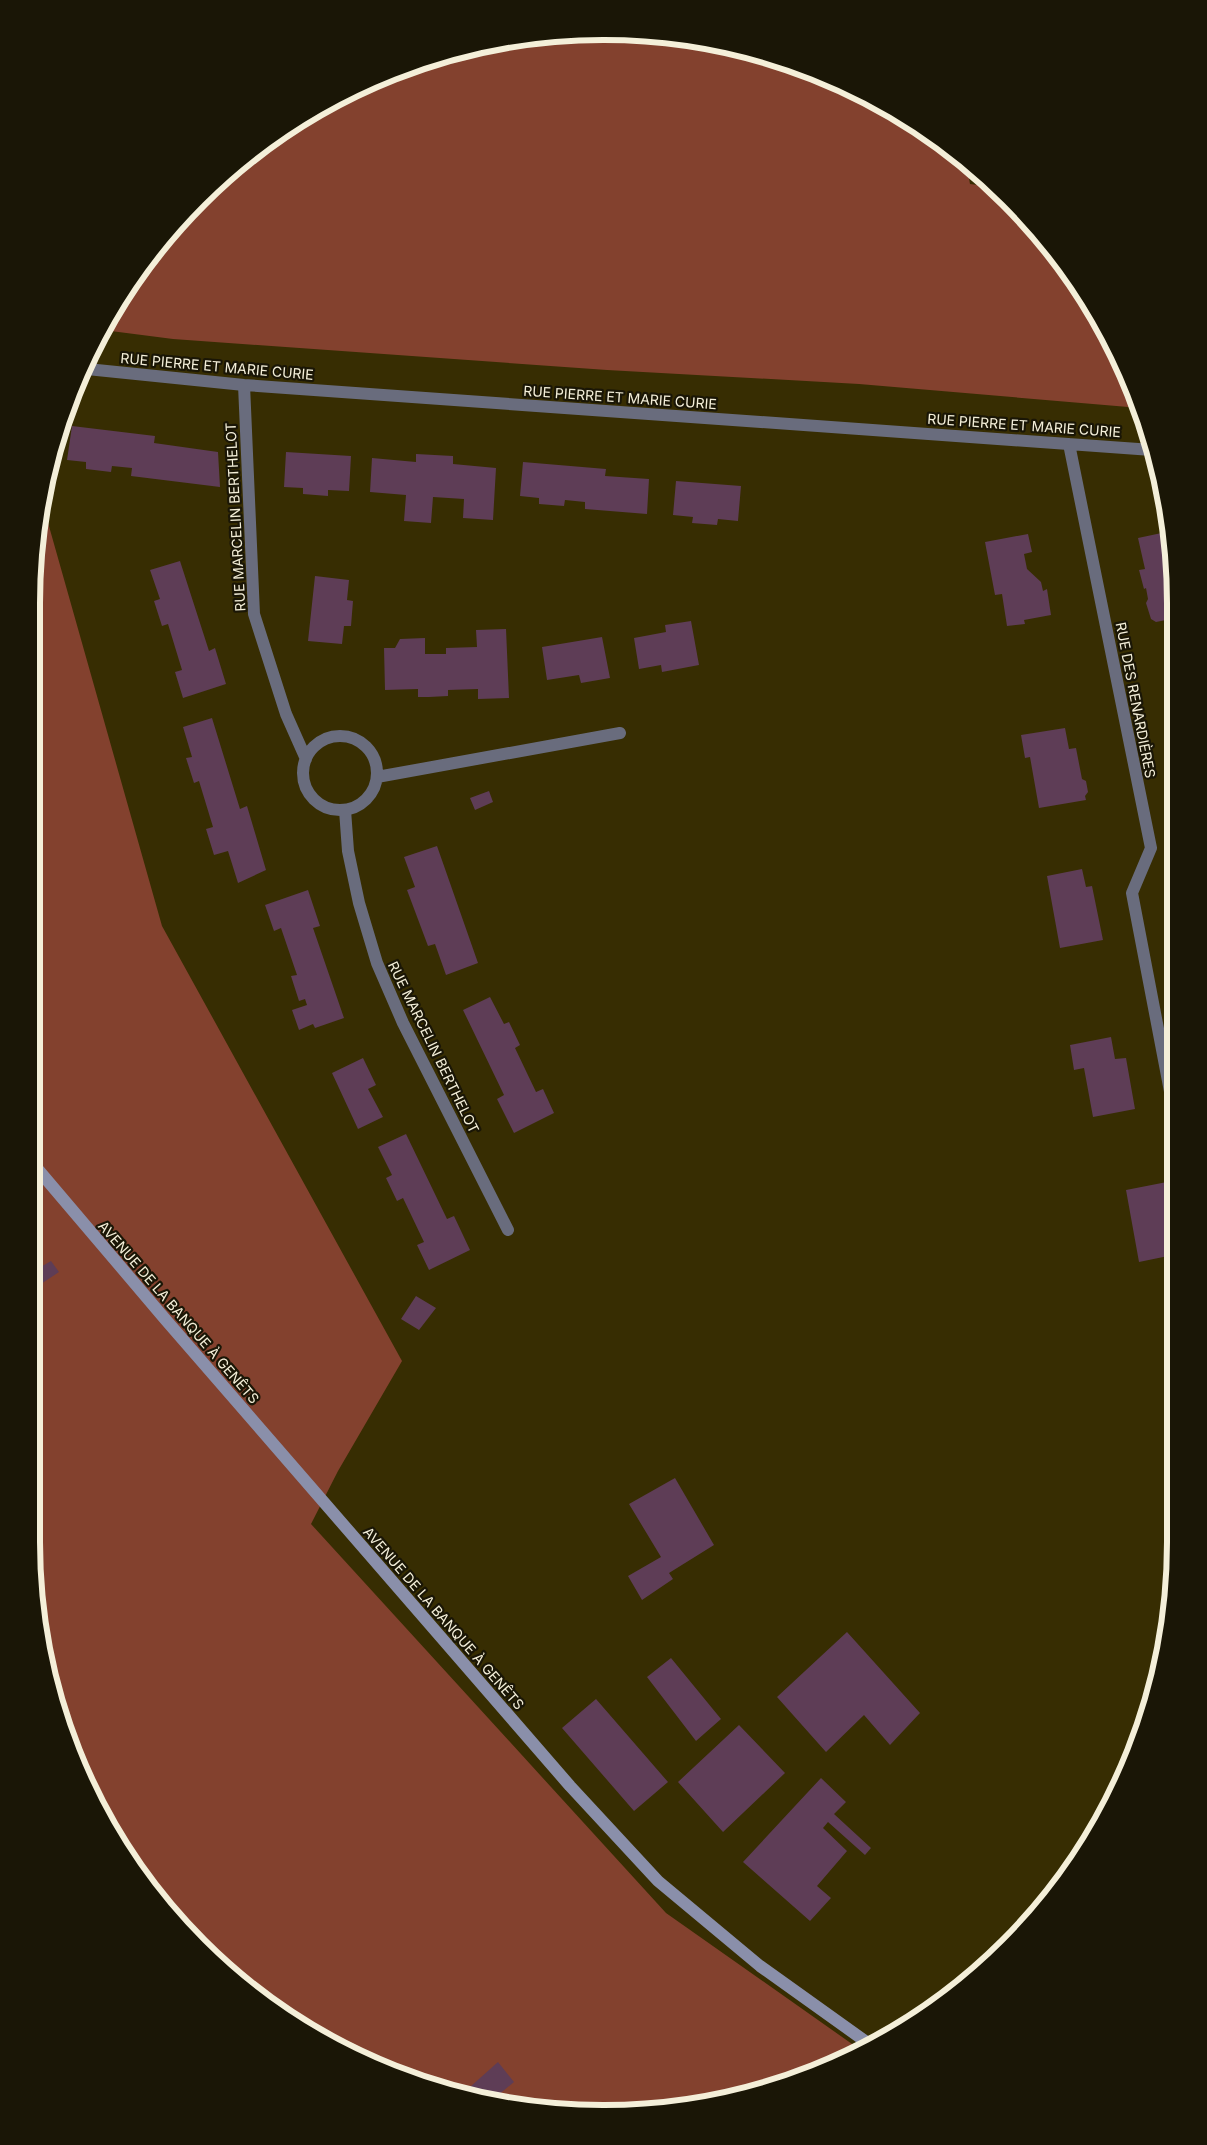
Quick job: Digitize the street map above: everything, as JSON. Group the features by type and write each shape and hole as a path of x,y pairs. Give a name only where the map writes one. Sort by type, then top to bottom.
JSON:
{"main road":[{"name":"AVENUE DE LA BANQUE À GENÊTS","path":"40,1172 531,1741 658,1881 760,1966 865,2041"}],"street":[{"name":"RUE PIERRE ET MARIE CURIE","path":"91,369 244,385 1145,450"},
{"name":"RUE MARCELIN BERTHELOT","path":"244,385 254,614 286,714 306,760"},
{"name":"RUE DES RENARDIÈRES","path":"1069,444 1151,848 1132,893 1167,1076"},
{"path":"377,777 620,734"},
{"path":"332,737 344,737 355,740 365,746 372,755 377,777 374,789 367,799 357,806 345,810 332,810 320,805 310,796 304,784 302,772 312,748 321,741 332,737"},
{"name":"RUE MARCELIN BERTHELOT","path":"345,810 348,851 359,903 377,963 403,1023 508,1230"}],"shaded area":[{"path":"567,41 640,41 713,51 785,70 853,98 885,115 947,156 968,174 970,184 981,185 1002,205 1051,260 1092,322 1109,354 1131,407 859,384 607,370 173,339 110,331 156,260 180,232 232,180 260,156 290,135 354,98 422,70 458,59 530,45"},
{"path":"47,519 162,926 402,1361 338,1471 311,1524 666,1913 855,2046 785,2075 749,2086 677,2100 640,2104 567,2104 530,2100 458,2086 422,2075 354,2047 322,2030 260,1989 232,1965 205,1940 156,1885 115,1823 98,1791 70,1723 59,1687 45,1615 41,1578 40,604 41,567"}],"building":[{"path":"72,426 155,436 154,443 218,452 220,487 131,476 132,468 112,466 111,472 86,469 86,462 67,460"},
{"path":"286,452 351,456 349,491 328,490 328,496 303,494 303,488 284,487"},
{"path":"416,454 453,456 453,464 496,468 493,520 463,518 464,499 433,497 431,523 404,521 406,495 370,492 372,458 416,462"},
{"path":"523,462 606,469 605,476 649,479 647,514 585,509 585,502 565,500 564,506 539,504 539,498 520,496"},
{"path":"676,481 741,486 738,521 718,519 717,525 692,523 693,517 673,515"},
{"path":"1162,533 1166,567 1167,620 1156,622 1151,619 1146,603 1148,599 1146,588 1144,589 1139,570 1145,569 1138,538"},
{"path":"1028,534 1032,552 1024,554 1027,569 1041,582 1043,591 1047,589 1051,615 1024,620 1025,624 1007,626 1002,594 995,595 985,542"},
{"path":"180,561 209,651 215,648 226,684 183,698 175,672 182,670 168,624 162,626 154,601 160,599 150,570"},
{"path":"315,576 349,580 347,600 353,601 351,626 344,626 342,644 308,641"},
{"path":"691,621 699,665 662,672 661,665 639,669 634,638 666,632 665,625"},
{"path":"506,629 509,698 478,699 478,689 448,690 448,696 429,697 418,697 418,689 385,690 384,648 395,648 400,639 425,638 425,654 446,654 446,648 477,647 476,630"},
{"path":"602,637 610,678 581,683 579,675 547,680 542,647"},
{"path":"212,718 240,809 247,806 266,870 238,883 228,851 214,855 206,829 213,827 199,781 194,783 186,758 192,757 183,727"},
{"path":"1065,728 1069,749 1076,748 1082,779 1086,781 1088,792 1085,796 1086,800 1039,808 1030,757 1025,758 1021,735"},
{"path":"489,791 493,802 475,810 470,798"},
{"path":"437,846 478,963 446,975 435,944 428,946 407,890 415,887 404,857"},
{"path":"1082,869 1086,887 1092,886 1103,940 1060,948 1047,876"},
{"path":"308,890 320,926 313,928 344,1018 315,1028 313,1024 299,1030 292,1010 307,1005 305,999 299,1001 291,976 297,975 281,928 274,931 265,905"},
{"path":"490,997 504,1024 509,1022 520,1045 515,1048 536,1092 543,1089 554,1113 514,1133 497,1099 504,1095 463,1010"},
{"path":"1111,1037 1115,1059 1126,1058 1135,1109 1093,1117 1084,1068 1074,1070 1070,1045"},
{"path":"363,1058 376,1085 368,1089 383,1117 358,1129 332,1073"},
{"path":"406,1134 447,1219 454,1216 470,1250 429,1270 417,1245 424,1242 403,1198 397,1201 386,1178 392,1175 378,1147"},
{"path":"1167,1182 1167,1256 1139,1262 1126,1190"},
{"path":"51,1261 59,1272 40,1285 40,1267"},
{"path":"416,1296 436,1308 419,1330 401,1319"},
{"path":"675,1478 714,1545 669,1573 673,1579 642,1600 628,1576 661,1557 629,1504"},
{"path":"847,1632 920,1713 890,1745 864,1715 826,1752 777,1697"},
{"path":"671,1658 721,1719 696,1741 647,1677"},
{"path":"596,1699 668,1782 634,1811 562,1728"},
{"path":"739,1725 785,1773 723,1832 678,1782"},
{"path":"821,1778 846,1802 834,1814 871,1848 865,1855 828,1822 823,1828 847,1851 817,1886 831,1898 810,1921 743,1862"},
{"path":"498,2062 514,2082 499,2095 468,2088"}]}
